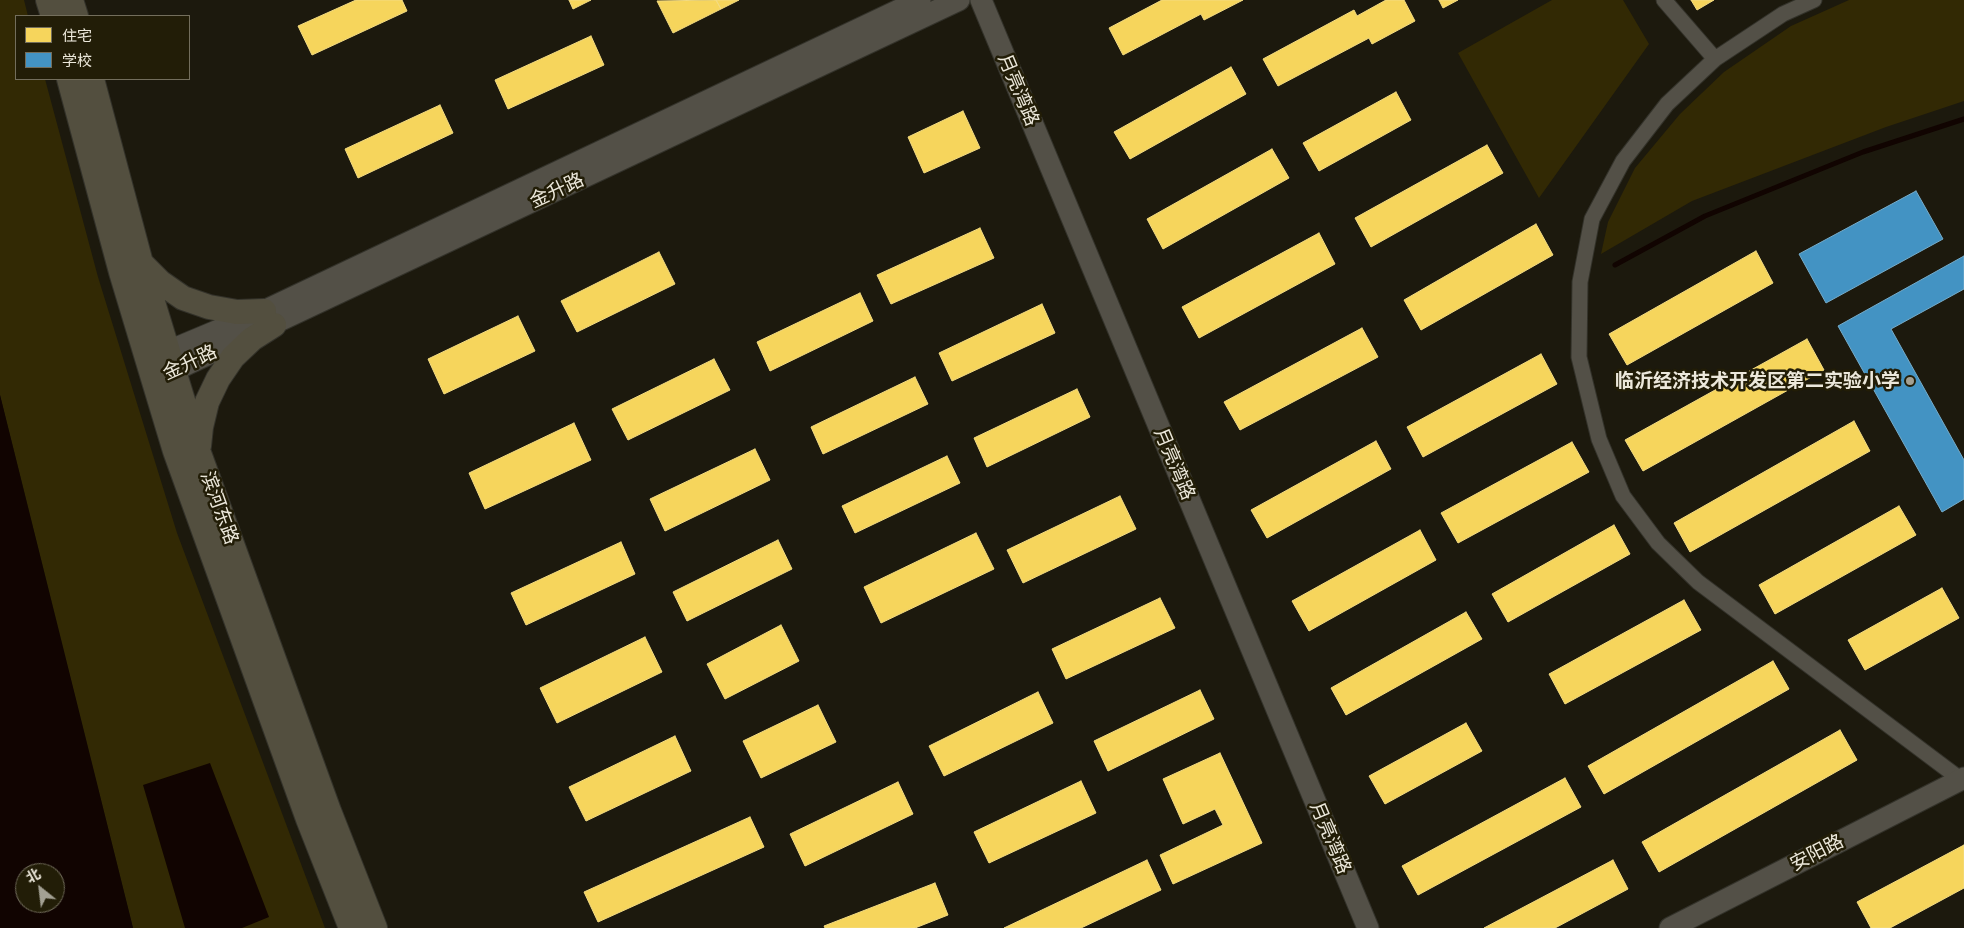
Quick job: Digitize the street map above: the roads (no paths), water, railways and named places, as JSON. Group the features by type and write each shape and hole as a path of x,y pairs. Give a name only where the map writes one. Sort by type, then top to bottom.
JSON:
{"main road":[{"path":"48,0 52,15"},
{"path":"71,0 76,15"},
{"name":"金升路","path":"269,318 920,0"},
{"name":"金升路","path":"161,366 959,0"},
{"name":"月亮湾路","path":"981,0 1368,928"},
{"name":"滨河东路","path":"69,80 121,272 199,453 329,811 375,928"},
{"name":"滨河东路","path":"92,80 140,263 178,460 305,810 351,928"},
{"path":"140,263 160,282 183,298 209,307 269,318 234,357 218,379 207,402 201,427 199,453"},
{"name":"安阳路","path":"1670,928 1963,780"}],"street":[{"path":"1664,0 1714,59"},
{"path":"1814,0 1783,14 1714,59 1667,104 1629,154 1592,218 1580,282 1579,357 1599,439 1623,496 1658,543 1698,582 1963,780"}],"waterway":[{"path":"1615,265 1705,216 1863,152 1964,119"}],"place":[{"name":"临沂经济技术开发区第二实验小学","path":"1910,381"}]}
